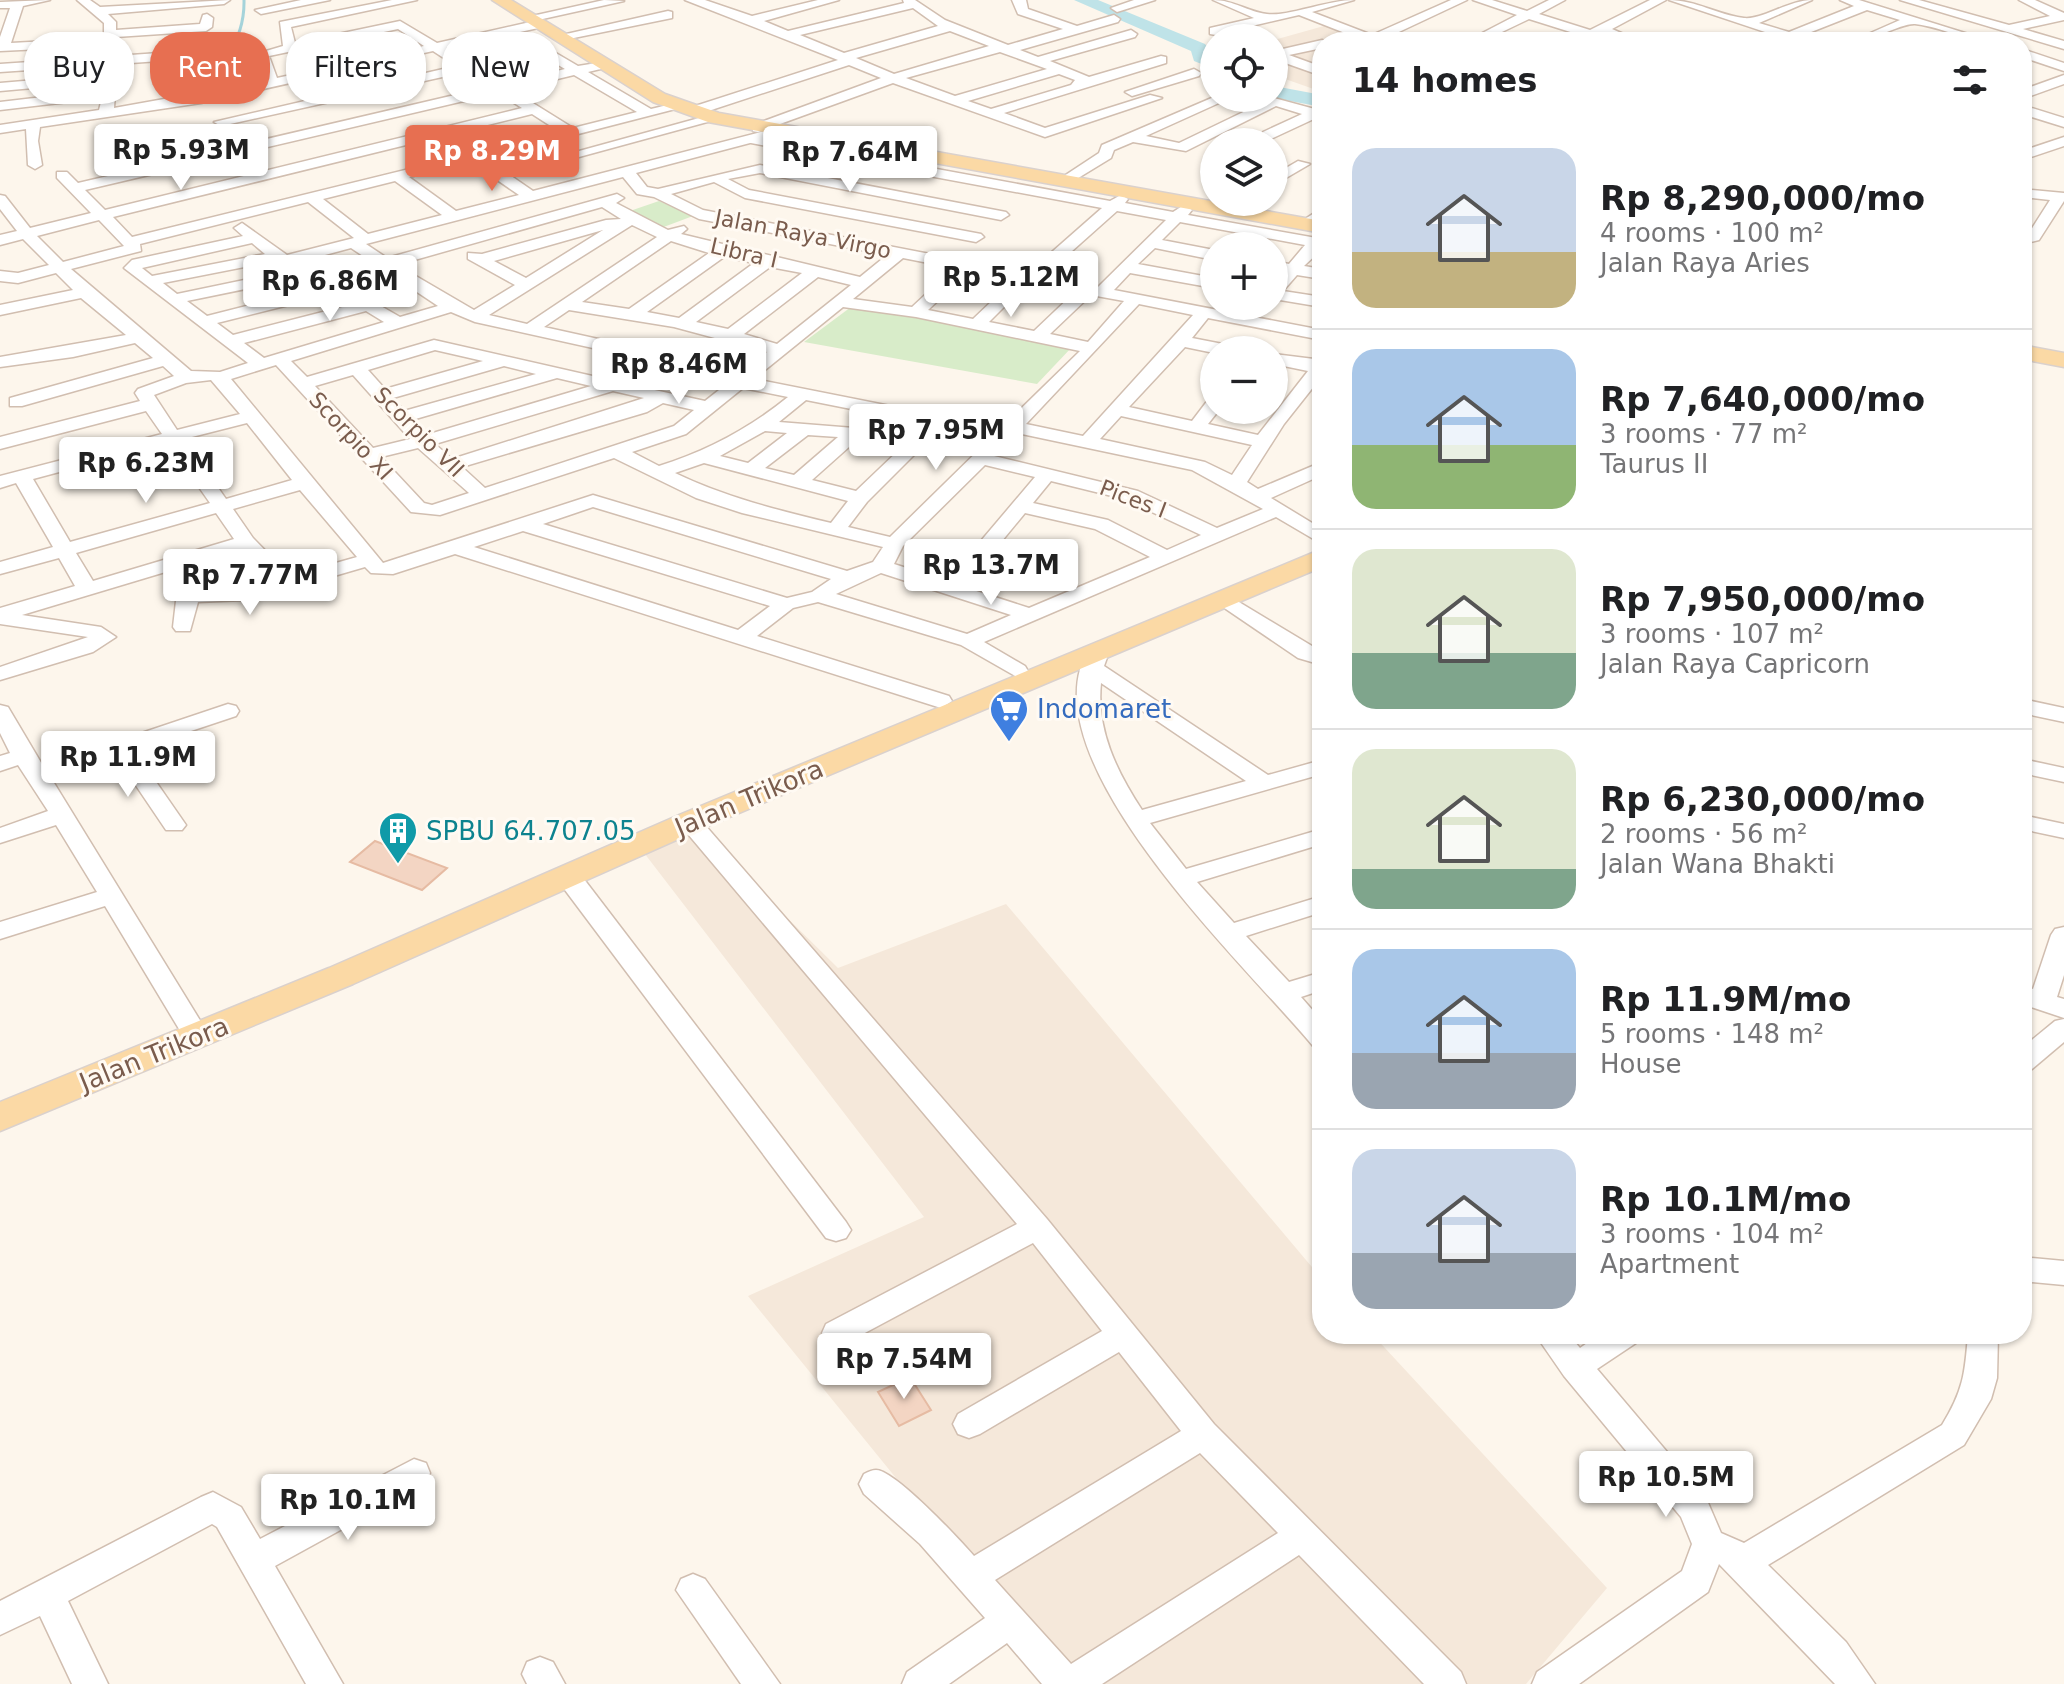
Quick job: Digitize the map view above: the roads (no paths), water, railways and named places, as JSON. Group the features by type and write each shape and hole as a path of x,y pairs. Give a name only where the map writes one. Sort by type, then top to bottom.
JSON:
{"main road":[{"path":"500,0 551,32"},
{"path":"559,37 687,109 754,133 778,131 1065,180 1115,198 1183,211 1200,208"},
{"path":"1263,216 1312,228"},
{"path":"2032,353 2063,358"},
{"name":"Jalan Trikora","path":"0,1117 192,1029 935,709 1095,660 1312,546"},
{"name":"Jalan Trikora","path":"0,1098 192,1029 568,876 1017,671 1312,561"}],"street":[{"path":"0,5 44,0"},
{"path":"84,0 108,19 109,32"},
{"path":"100,11 224,0"},
{"path":"261,10 324,0"},
{"path":"284,25 411,0"},
{"path":"724,9 753,0"},
{"path":"752,20 833,0"},
{"path":"1018,0 1023,4 1022,11 1077,30"},
{"path":"227,217 284,261 627,172 754,133 893,78 1077,30 1149,0"},
{"path":"1219,0 1266,18"},
{"path":"1293,0 1318,9"},
{"path":"1242,24 1304,13 1348,0"},
{"path":"1395,32 1461,0"},
{"path":"1479,0 1596,32 1660,0"},
{"path":"1491,32 1559,0"},
{"path":"1675,0 1776,32"},
{"path":"1747,23 1806,0"},
{"path":"1846,0 1873,3 1956,32"},
{"path":"1906,0 2020,32"},
{"path":"2025,0 2063,17"},
{"path":"426,50 618,1"},
{"path":"701,1 790,34 893,78 1049,133 1155,98"},
{"path":"18,3 1,47 24,46"},
{"path":"790,34 913,3 950,27 1059,70 1103,94"},
{"path":"1799,32 1873,3"},
{"path":"278,8 286,33"},
{"path":"1992,10 2026,23"},
{"path":"814,11 850,30"},
{"path":"1304,13 1353,32"},
{"path":"559,37 668,15"},
{"path":"2002,32 2026,23 2063,17"},
{"path":"1881,32 1913,19"},
{"path":"134,34 206,22 223,26"},
{"path":"364,32 397,25 412,32"},
{"path":"129,242 606,122 687,109 950,27"},
{"path":"509,31 648,113"},
{"path":"1036,61 1131,34"},
{"path":"2032,36 2064,45"},
{"path":"426,39 442,49"},
{"path":"991,113 1161,60 1111,40"},
{"path":"1288,52 1312,46"},
{"path":"1076,50 1100,59"},
{"path":"2032,57 2064,67"},
{"path":"968,58 1024,79"},
{"path":"1288,60 1312,68"},
{"path":"559,74 604,64"},
{"path":"0,68 24,66"},
{"path":"935,67 991,89"},
{"path":"955,100 1059,70"},
{"path":"1023,125 1194,73"},
{"path":"270,76 272,84"},
{"path":"2032,91 2064,79"},
{"path":"0,129 190,101 286,81"},
{"path":"0,87 24,87"},
{"path":"0,106 24,101"},
{"path":"74,188 442,101"},
{"path":"106,111 107,104"},
{"path":"221,122 302,104"},
{"path":"344,104 433,167"},
{"path":"528,104 570,132"},
{"path":"1288,106 1312,112"},
{"path":"1065,180 1106,155 1107,148 1200,108"},
{"path":"0,240 535,109"},
{"path":"1131,137 1181,148 1245,112"},
{"path":"2032,112 2064,123"},
{"path":"1285,128 1312,117"},
{"path":"568,156 715,118"},
{"path":"606,122 633,139"},
{"path":"34,124 31,141 35,165"},
{"path":"1156,127 1197,139"},
{"path":"754,133 901,168 1029,190 1115,198"},
{"path":"542,139 603,178"},
{"path":"2032,152 2064,141"},
{"path":"226,152 258,177"},
{"path":"473,157 532,197"},
{"path":"177,164 209,190"},
{"path":"1288,173 1303,164"},
{"path":"809,237 901,168"},
{"path":"383,264 603,201 760,169 1001,215"},
{"name":"Jalan Raya Virgo","path":"627,172 650,192 699,214 900,253 1022,281 1200,310"},
{"path":"0,276 18,278 135,248 62,175"},
{"path":"398,176 454,217"},
{"path":"715,177 745,194 976,237"},
{"path":"946,263 1029,190"},
{"path":"2,191 26,233 84,292 189,379"},
{"path":"2032,194 2061,197 2032,237"},
{"path":"311,197 383,264 451,307 475,317 802,394 937,421 1088,441 1198,466 1236,484 1312,533"},
{"path":"976,325 1115,198"},
{"path":"603,201 627,220"},
{"path":"1037,337 1126,267 1183,211 1312,229"},
{"path":"529,330 699,214"},
{"path":"482,259 627,220"},
{"path":"475,317 627,220"},
{"name":"Libra I","path":"627,220 723,250 864,283"},
{"path":"255,238 134,264 132,268 262,365"},
{"path":"1288,277 1312,240"},
{"path":"1152,243 1200,252"},
{"path":"529,245 559,266"},
{"path":"446,247 482,259 528,286"},
{"path":"634,313 723,250"},
{"path":"482,495 680,430 900,253"},
{"path":"149,281 278,256"},
{"path":"683,323 769,260"},
{"path":"916,312 965,267"},
{"path":"1126,267 1200,280"},
{"path":"1288,269 1312,273"},
{"path":"733,334 817,270"},
{"path":"174,299 311,271 398,323"},
{"path":"206,321 338,288"},
{"path":"0,310 84,292"},
{"path":"1288,296 1312,300"},
{"path":"743,637 786,604 819,596 848,578 880,566 888,559 894,544 1092,348 1135,299"},
{"path":"840,302 916,312 1092,348"},
{"path":"232,341 368,305"},
{"path":"567,305 683,323 733,334 779,350"},
{"path":"220,377 451,307"},
{"path":"1088,441 1200,317"},
{"name":"Jalan Raya Virgo","path":"1278,320 1312,332"},
{"path":"0,362 73,352 140,337"},
{"path":"1181,341 1200,345"},
{"path":"303,384 434,345 710,408"},
{"path":"370,454 422,442 614,385 651,357"},
{"path":"16,402 168,359"},
{"name":"Scorpio XI","path":"281,360 422,511 482,495"},
{"path":"382,396 505,360"},
{"path":"1288,361 1312,365"},
{"name":"Scorpio VII","path":"357,368 422,442 482,495"},
{"path":"126,371 246,542 286,584"},
{"path":"403,417 559,372"},
{"path":"0,443 147,398 189,379 213,374 220,377 304,483 384,570 593,501 848,578"},
{"path":"1236,484 1263,442 1312,379"},
{"path":"658,472 707,458 765,426 802,394"},
{"path":"450,465 641,408 661,396"},
{"path":"1117,410 1263,442"},
{"path":"0,482 251,416"},
{"path":"837,528 860,498 937,421"},
{"path":"1196,428 1200,423"},
{"path":"765,426 854,433 914,447"},
{"path":"749,471 805,428"},
{"path":"799,481 854,433"},
{"path":"615,451 703,494 749,509 894,544"},
{"path":"707,458 860,498"},
{"name":"Pices I","path":"980,458 1131,495 1216,535"},
{"path":"1254,498 1312,472"},
{"path":"951,590 1023,507 1048,473"},
{"path":"22,477 62,551 87,589"},
{"path":"0,568 304,483"},
{"path":"1023,507 1101,524 1166,557"},
{"path":"968,641 1277,510"},
{"path":"521,524 786,604"},
{"path":"0,616 246,542"},
{"path":"453,547 743,637 935,709"},
{"path":"183,627 186,601 193,596 271,593 286,584 371,559"},
{"path":"880,566 1031,615"},
{"path":"1226,593 1312,655"},
{"path":"819,596 968,641 1017,671"},
{"path":"0,616 101,633 105,637 85,647 0,674"},
{"path":"1095,660 1267,785"},
{"path":"1095,660 1092,727 1100,755 1136,819 1312,1027"},
{"path":"2032,708 2064,715"},
{"path":"38,775 228,711"},
{"path":"0,714 192,1029"},
{"path":"121,747 174,825"},
{"path":"0,764 23,756"},
{"path":"2032,768 2064,775"},
{"path":"1136,819 1312,770"},
{"path":"0,836 63,814"},
{"path":"690,822 1037,1227 1203,1434 1448,1684"},
{"path":"2032,824 2064,831"},
{"path":"1183,878 1312,839"},
{"path":"568,876 836,1230"},
{"path":"0,931 113,895"},
{"path":"1231,932 1312,907"},
{"path":"2043,1002 2064,935"},
{"path":"1284,993 1312,984"},
{"path":"2032,1054 2064,1028"},
{"path":"837,1333 1037,1227"},
{"path":"2032,1270 2064,1273"},
{"path":"969,1424 1121,1335"},
{"path":"1550,1684 1696,1581 1709,1544 1694,1508 1558,1344"},
{"path":"1575,1367 1610,1344"},
{"path":"1743,1562 1953,1435 1975,1399 1981,1378 1983,1344"},
{"path":"970,1577 1203,1434"},
{"path":"254,1560 414,1473"},
{"path":"876,1484 932,1533 1068,1684 1304,1534"},
{"path":"0,1619 213,1507 229,1517 319,1682"},
{"path":"1709,1544 1726,1550 1743,1562 1833,1654 1857,1684"},
{"path":"693,1590 762,1684"},
{"path":"47,1594 90,1684"},
{"path":"920,1684 1011,1620"}],"waterway":[{"path":"239,32 244,0"},
{"path":"1083,0 1199,48 1200,52"},
{"path":"1288,95 1312,99"}],"place":[{"name":"Indomaret","path":"1009,743"},
{"name":"SPBU 64.707.05","path":"398,865"}]}
